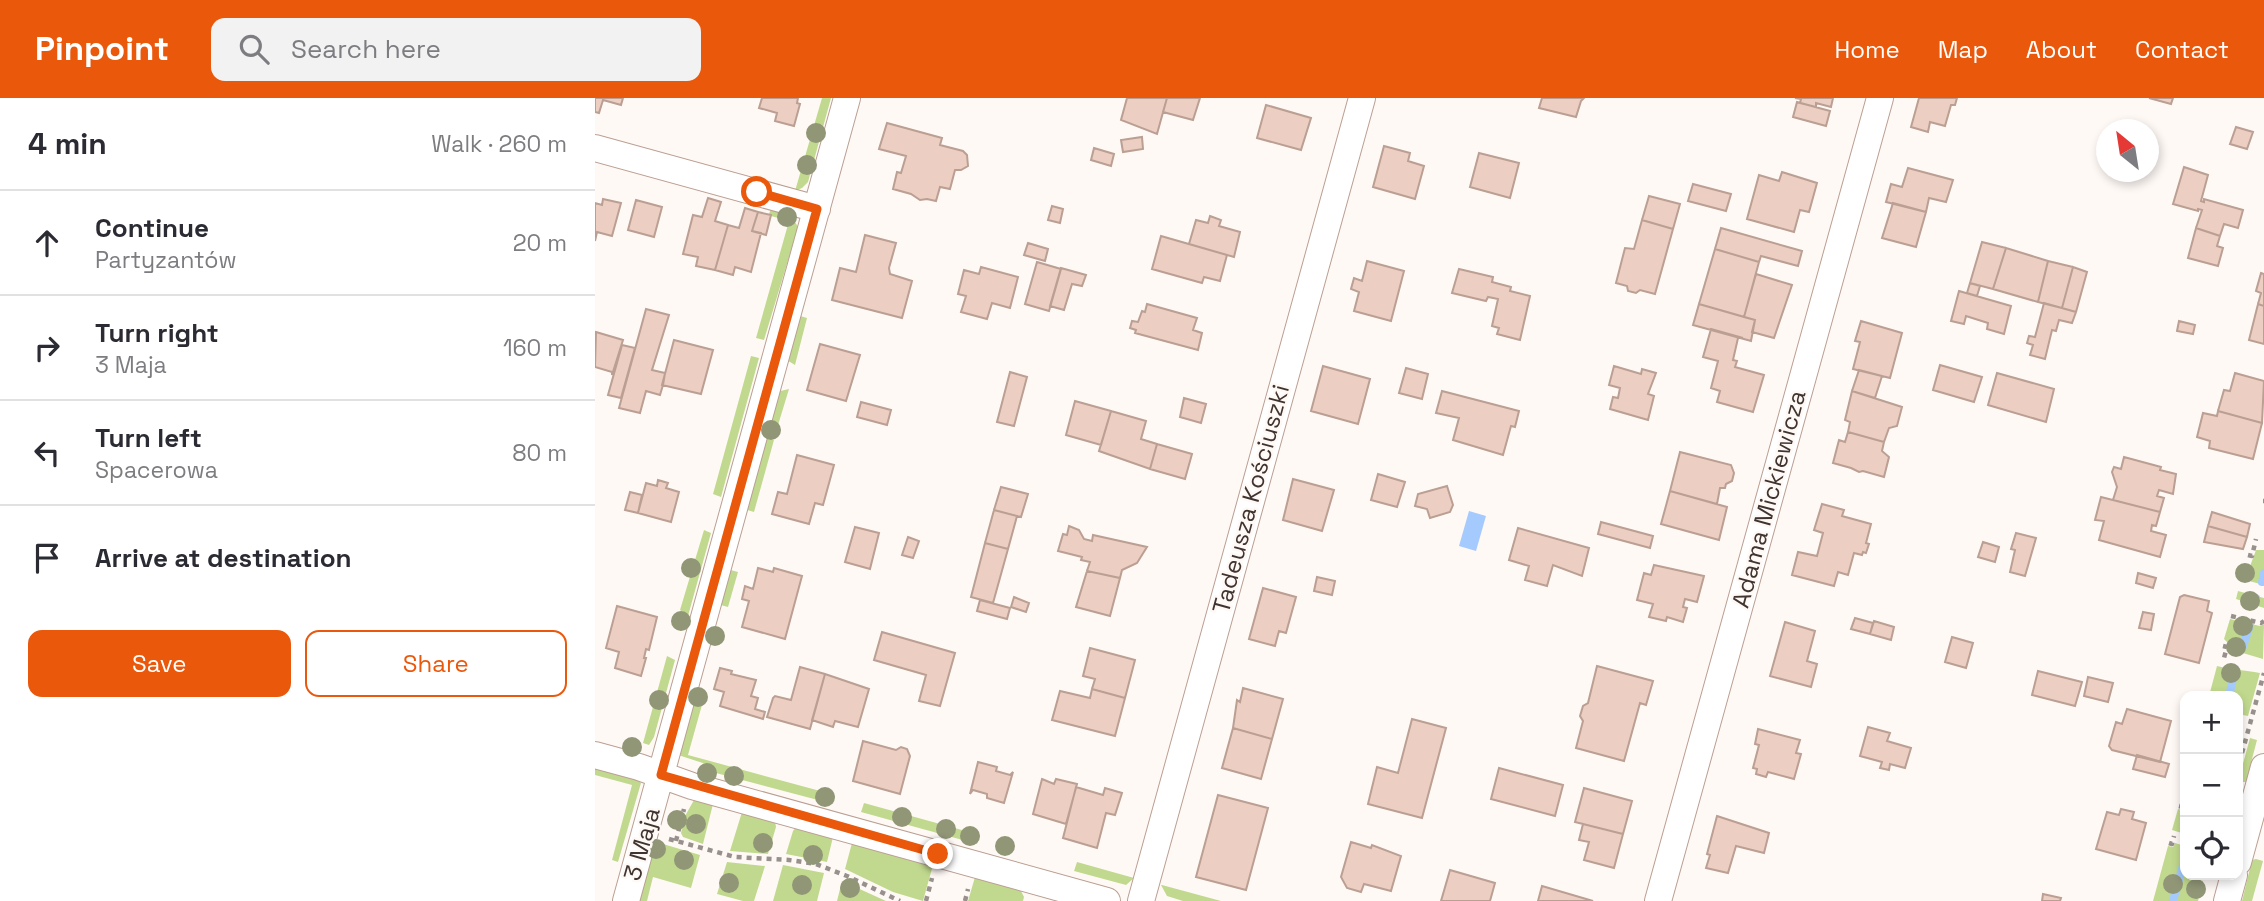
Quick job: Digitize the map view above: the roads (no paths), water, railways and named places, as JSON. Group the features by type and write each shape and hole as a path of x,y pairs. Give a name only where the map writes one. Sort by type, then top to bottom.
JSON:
{"street":[{"name":"3 Maja","path":"626,901 847,98"},
{"name":"Tadeusza Kościuszki","path":"1141,901 1362,98"},
{"name":"Adama Mickiewicza","path":"1658,901 1880,98"},
{"path":"595,148 817,209"},
{"path":"595,755 1107,901"},
{"path":"2243,827 2252,763"},
{"path":"2227,901 2233,880"}],"water":[{"path":"1469,511 1486,516 1476,551 1459,546"}],"waterway":[{"path":"2262,582 2264,573"},
{"path":"2254,604 2256,598"},
{"path":"2242,649 2250,625"},
{"path":"2230,691 2235,671"},
{"path":"2173,901 2180,876"}]}
